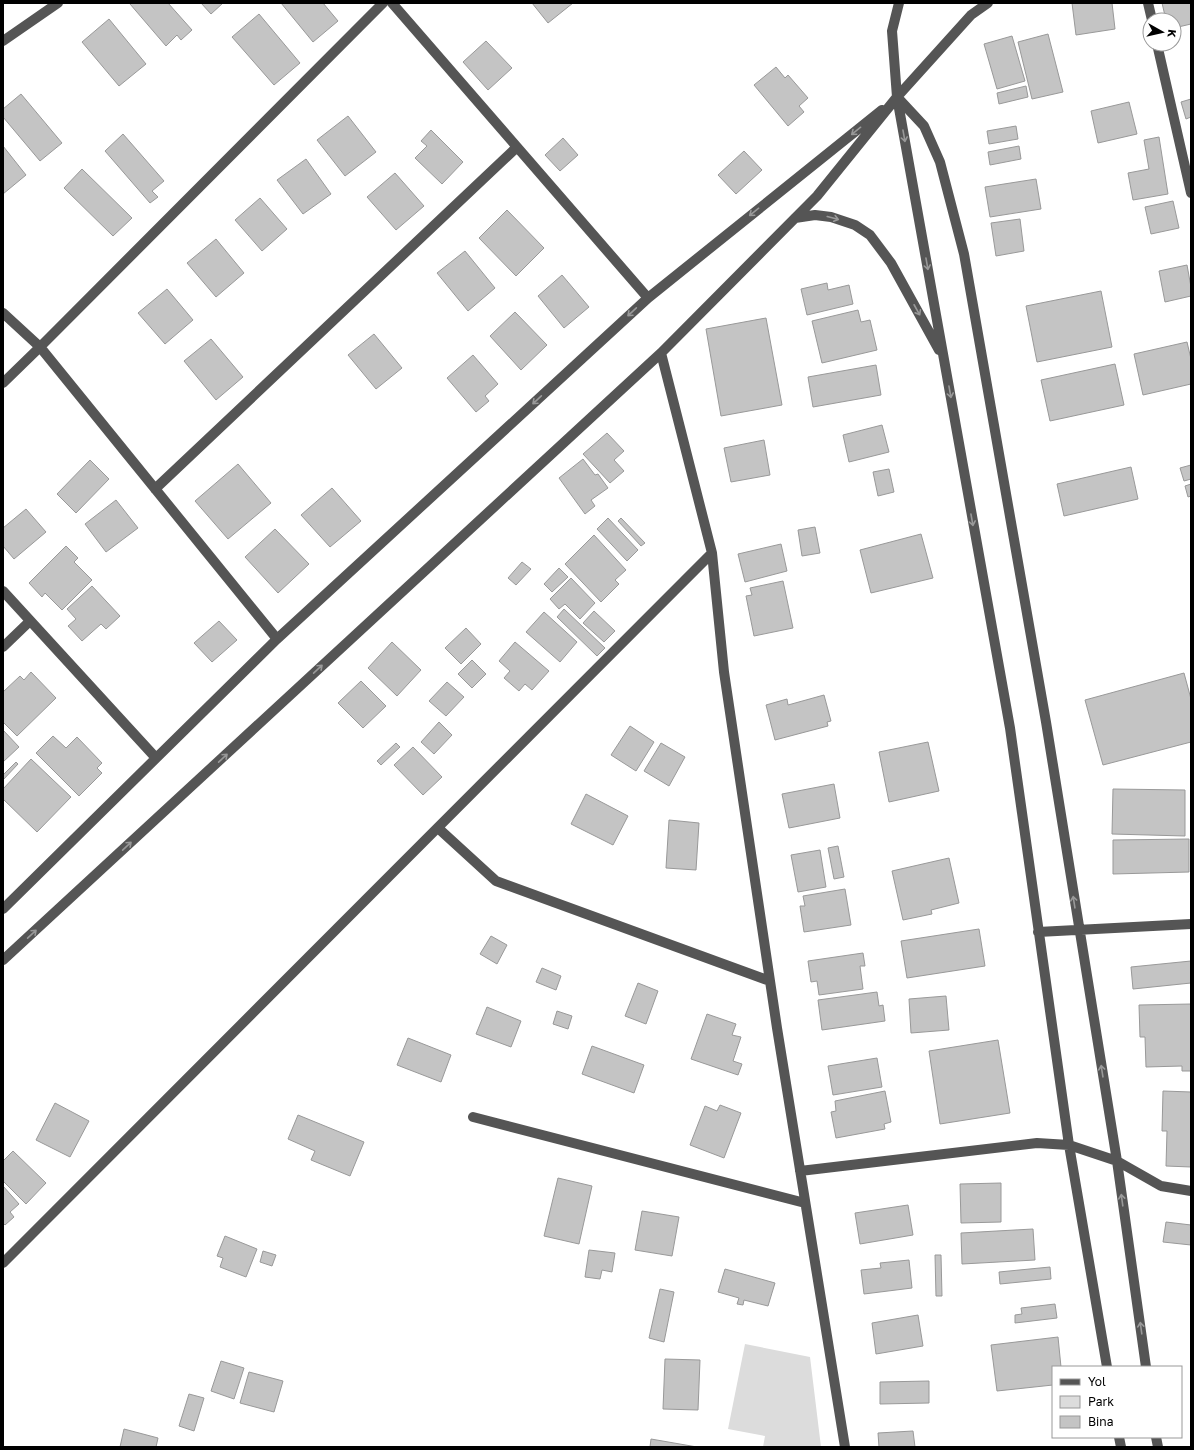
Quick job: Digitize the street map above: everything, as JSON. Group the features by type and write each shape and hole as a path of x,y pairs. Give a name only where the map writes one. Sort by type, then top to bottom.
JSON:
{"street":[{"path":"3,41 58,3"},
{"path":"3,383 382,3"},
{"path":"392,3 648,298"},
{"path":"899,3 892,31 897,97 1010,728 1069,1145 1107,1366"},
{"path":"3,960 662,353 817,196 897,97 971,15 988,3"},
{"path":"1159,52 1191,193"},
{"path":"3,908 277,639 648,298 897,97"},
{"path":"897,97 924,126 940,162 964,254 1046,722 1078,930 1117,1161 1146,1366"},
{"path":"155,489 517,147"},
{"path":"795,218 816,215 831,217 855,225 870,235 891,263 944,358"},
{"path":"3,312 40,347 277,639"},
{"path":"662,353 712,553 724,672 770,981 845,1447"},
{"path":"3,1263 712,553"},
{"path":"3,591 156,758"},
{"path":"3,647 30,621"},
{"path":"438,828 496,881 770,981"},
{"path":"1038,932 1191,924"},
{"path":"473,1117 805,1203"},
{"path":"800,1171 1037,1143 1069,1145 1117,1161 1162,1186 1191,1191"}],"green space":[{"path":"745,1344 810,1357 821,1447 763,1447 765,1436 728,1429"}],"building":[{"path":"168,3 192,30 181,40 177,35 166,46 130,4"},
{"path":"201,3 223,3 211,14"},
{"path":"281,3 323,3 338,21 313,42"},
{"path":"532,3 573,3 548,23"},
{"path":"1072,3 1112,3 1115,29 1076,35"},
{"path":"1162,3 1191,3 1191,24 1182,26 1182,12 1164,12"},
{"path":"259,14 300,63 274,85 232,37"},
{"path":"109,19 146,64 119,86 82,42"},
{"path":"1048,34 1063,92 1032,99 1018,42"},
{"path":"1012,36 1025,81 997,89 984,44"},
{"path":"486,41 512,68 488,90 463,62"},
{"path":"776,67 785,78 788,75 808,98 799,106 804,112 788,126 754,85"},
{"path":"1026,86 1028,97 999,104 997,93"},
{"path":"21,94 62,143 40,161 3,117 3,109"},
{"path":"1191,99 1191,117 1186,119 1181,102"},
{"path":"1129,102 1137,134 1098,143 1091,111"},
{"path":"348,116 376,152 345,176 317,140"},
{"path":"1016,126 1018,139 989,144 987,131"},
{"path":"431,130 463,162 442,184 415,158 427,146 421,141"},
{"path":"123,134 164,181 152,191 158,197 150,203 105,151"},
{"path":"1159,137 1168,194 1133,200 1128,173 1149,169 1144,140"},
{"path":"563,138 578,155 560,171 545,155"},
{"path":"3,146 26,175 3,194"},
{"path":"1019,146 1021,159 990,165 988,152"},
{"path":"744,151 762,170 736,194 718,175"},
{"path":"306,159 331,194 303,214 277,180"},
{"path":"82,169 132,218 113,236 64,188"},
{"path":"395,173 424,206 396,230 367,197"},
{"path":"1036,179 1041,209 990,217 985,187"},
{"path":"260,198 287,229 262,251 235,220"},
{"path":"1173,201 1179,228 1151,234 1145,207"},
{"path":"507,210 544,248 516,276 479,238"},
{"path":"1020,219 1024,251 996,256 991,223"},
{"path":"216,239 244,273 216,297 187,263"},
{"path":"465,251 495,288 468,311 437,273"},
{"path":"1187,265 1191,296 1165,302 1159,271"},
{"path":"562,275 589,307 564,328 538,296"},
{"path":"827,283 828,290 849,285 853,304 807,315 801,289"},
{"path":"167,289 193,320 165,344 138,313"},
{"path":"1101,291 1112,347 1037,362 1026,306"},
{"path":"858,310 861,322 870,320 877,350 822,363 812,321"},
{"path":"515,312 547,345 521,370 490,336"},
{"path":"766,318 782,405 721,416 706,329"},
{"path":"374,334 402,368 376,389 348,355"},
{"path":"211,339 243,377 216,400 184,361"},
{"path":"1187,342 1191,359 1191,384 1143,395 1134,354"},
{"path":"473,355 498,384 485,396 489,401 476,412 447,378"},
{"path":"1115,364 1124,405 1050,421 1041,380"},
{"path":"876,365 881,395 813,407 808,377"},
{"path":"882,425 889,452 849,462 843,435"},
{"path":"607,433 624,451 614,460 624,471 610,483 583,454"},
{"path":"764,440 770,475 731,482 724,448"},
{"path":"583,459 595,475 598,474 608,488 591,500 595,506 585,514 559,478"},
{"path":"90,460 109,479 76,513 57,494"},
{"path":"238,464 271,503 228,539 195,501"},
{"path":"1191,465 1191,479 1184,481 1180,468"},
{"path":"1131,467 1138,499 1064,516 1057,484"},
{"path":"889,469 894,492 878,496 873,472"},
{"path":"1191,484 1191,496 1188,497 1185,486"},
{"path":"332,488 361,521 330,547 301,515"},
{"path":"116,500 138,528 106,552 85,524"},
{"path":"26,509 46,532 14,559 3,546 3,528"},
{"path":"608,518 638,550 627,561 597,529"},
{"path":"621,518 645,543 641,546 618,521"},
{"path":"815,527 820,553 802,556 798,530"},
{"path":"275,529 309,564 278,593 245,557"},
{"path":"921,534 933,578 871,593 860,550"},
{"path":"594,535 626,570 615,580 619,584 601,602 565,564"},
{"path":"781,544 787,571 745,582 738,554"},
{"path":"66,546 78,558 74,562 92,580 62,610 45,593 42,597 29,583"},
{"path":"522,562 531,569 516,585 508,578"},
{"path":"559,568 568,577 552,592 544,584"},
{"path":"571,578 595,603 580,619 565,604 559,609 550,599"},
{"path":"783,581 793,628 754,636 746,596 752,595 750,588"},
{"path":"92,586 120,616 106,629 101,624 82,641 68,626 76,619 67,609"},
{"path":"564,609 605,648 597,656 557,617"},
{"path":"594,611 615,631 604,642 583,623"},
{"path":"544,612 577,642 560,662 526,632"},
{"path":"219,621 237,640 212,662 194,643"},
{"path":"466,628 481,644 461,664 445,648"},
{"path":"392,642 421,670 397,696 368,668"},
{"path":"515,642 549,671 532,690 525,684 519,691 504,678 510,671 499,661"},
{"path":"472,660 486,674 472,688 458,674"},
{"path":"31,672 56,698 17,736 3,722 3,692 20,676 24,680"},
{"path":"1184,673 1191,699 1191,742 1103,765 1085,700"},
{"path":"361,681 386,706 363,728 338,703"},
{"path":"447,682 464,697 446,716 429,701"},
{"path":"824,695 831,721 827,722 828,726 775,740 766,705 787,699 788,705"},
{"path":"439,722 452,735 434,754 421,742"},
{"path":"630,726 654,742 636,771 611,755"},
{"path":"3,730 19,747 3,762"},
{"path":"53,736 66,748 77,737 102,763 97,768 102,773 79,796 36,753"},
{"path":"928,742 939,791 889,802 879,752"},
{"path":"396,743 400,747 381,765 377,761"},
{"path":"661,743 685,757 669,786 644,771"},
{"path":"413,747 442,777 423,795 394,765"},
{"path":"31,759 71,797 37,832 3,799 3,789"},
{"path":"16,762 18,764 3,780 3,775"},
{"path":"834,784 840,818 789,828 782,794"},
{"path":"1113,789 1185,790 1185,836 1112,834"},
{"path":"586,794 628,816 613,845 571,824"},
{"path":"669,820 699,823 696,870 666,868"},
{"path":"1189,839 1189,872 1113,874 1113,840"},
{"path":"838,846 844,877 834,879 828,848"},
{"path":"820,850 826,887 798,892 791,855"},
{"path":"949,858 959,903 931,910 932,914 903,920 892,871"},
{"path":"845,889 851,925 804,932 800,906 805,906 803,896"},
{"path":"979,929 985,966 907,978 901,941"},
{"path":"491,936 507,945 497,964 480,954"},
{"path":"863,953 865,966 860,966 863,989 819,995 817,981 811,982 808,961"},
{"path":"1191,961 1191,983 1133,989 1131,967"},
{"path":"542,968 561,976 556,990 536,982"},
{"path":"638,983 658,991 646,1024 625,1016"},
{"path":"877,992 879,1006 883,1005 885,1021 822,1030 818,1000"},
{"path":"946,996 949,1030 911,1033 909,999"},
{"path":"1191,1004 1191,1071 1182,1071 1182,1066 1146,1067 1145,1037 1140,1037 1139,1005"},
{"path":"487,1007 521,1021 511,1047 476,1034"},
{"path":"557,1011 572,1016 568,1029 553,1024"},
{"path":"707,1014 736,1024 732,1035 741,1037 733,1061 742,1064 738,1075 691,1059"},
{"path":"408,1038 451,1055 441,1082 397,1065"},
{"path":"998,1040 1010,1113 940,1124 929,1051"},
{"path":"592,1046 644,1065 634,1093 582,1074"},
{"path":"877,1058 882,1087 833,1095 828,1066"},
{"path":"885,1091 891,1122 884,1124 885,1129 836,1138 831,1112 836,1111 835,1101"},
{"path":"1163,1091 1191,1092 1191,1167 1166,1166 1167,1131 1162,1131"},
{"path":"55,1103 89,1121 70,1157 36,1140"},
{"path":"720,1105 741,1113 724,1158 690,1145 705,1106 717,1111"},
{"path":"298,1115 364,1142 350,1176 311,1160 315,1151 288,1139"},
{"path":"13,1151 46,1183 26,1204 3,1181 3,1161"},
{"path":"558,1178 592,1186 579,1244 544,1236"},
{"path":"1001,1183 1001,1222 961,1223 960,1184"},
{"path":"3,1186 19,1204 10,1212 14,1217 5,1225 3,1223"},
{"path":"908,1205 913,1235 860,1244 855,1213"},
{"path":"642,1211 679,1217 672,1256 635,1250"},
{"path":"1166,1222 1191,1225 1191,1245 1163,1242"},
{"path":"1033,1229 1035,1260 962,1264 961,1233"},
{"path":"225,1236 257,1249 246,1277 220,1267 223,1258 217,1256"},
{"path":"589,1250 615,1253 612,1272 602,1270 600,1279 585,1277"},
{"path":"263,1251 276,1255 272,1266 260,1262"},
{"path":"935,1255 941,1255 942,1296 936,1296"},
{"path":"909,1260 912,1288 864,1294 861,1270 881,1268 880,1263"},
{"path":"1050,1267 1051,1279 1000,1284 999,1272"},
{"path":"725,1269 775,1283 768,1306 744,1300 743,1305 737,1304 739,1298 718,1292"},
{"path":"660,1289 674,1292 664,1342 649,1338"},
{"path":"1055,1304 1057,1318 1015,1323 1015,1315 1022,1314 1021,1308"},
{"path":"918,1315 923,1346 876,1354 872,1323"},
{"path":"1058,1337 1061,1366 1052,1366 1052,1385 997,1391 991,1345"},
{"path":"665,1359 700,1360 698,1410 663,1409"},
{"path":"221,1361 244,1368 234,1399 211,1391"},
{"path":"249,1372 283,1381 274,1412 240,1403"},
{"path":"929,1381 929,1403 880,1404 880,1382"},
{"path":"189,1394 204,1398 194,1431 179,1426"},
{"path":"124,1429 158,1438 156,1447 120,1447"},
{"path":"913,1431 915,1447 879,1447 878,1433"},
{"path":"651,1439 697,1447 650,1447"}]}
